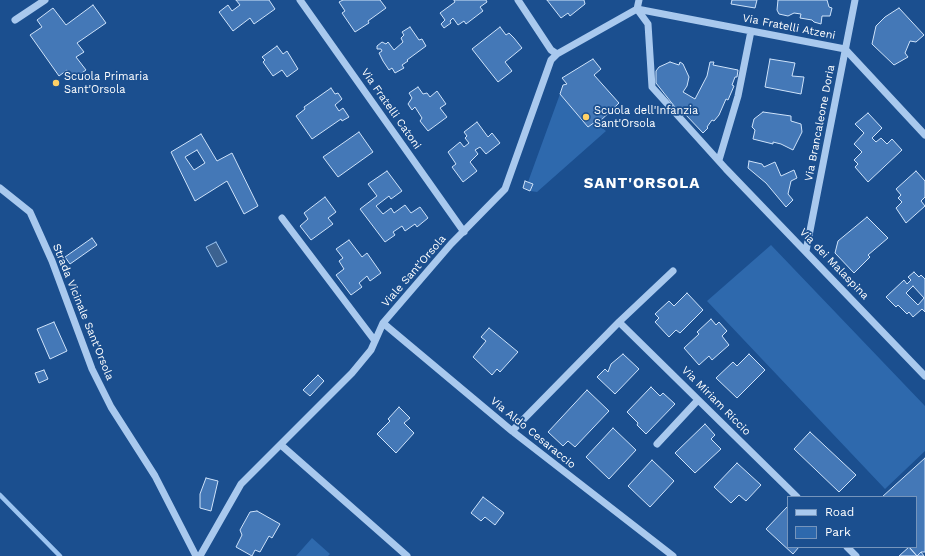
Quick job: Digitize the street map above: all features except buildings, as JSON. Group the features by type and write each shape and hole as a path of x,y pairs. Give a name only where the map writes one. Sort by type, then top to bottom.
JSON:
{"street":[{"path":"15,20 44,0"},
{"name":"Via Fratelli Catoni","path":"300,0 464,232"},
{"path":"518,0 552,50 557,54 637,9 639,0"},
{"name":"Via Brancaleone Doria","path":"806,251 855,0"},
{"name":"Via Fratelli Atzeni","path":"637,9 845,50 925,135"},
{"name":"Via dei Malaspina","path":"637,9 648,24 652,87 726,169 925,376"},
{"path":"718,160 738,96 750,31"},
{"name":"Viale Sant'Orsola","path":"200,556 241,484 352,373 371,350 383,323 451,244 505,189 551,60 557,54"},
{"name":"Strada Vicinale Sant'Orsola","path":"0,188 30,212 52,261 92,369 111,407 154,476 196,556"},
{"path":"282,218 375,341"},
{"path":"512,431 619,322 673,271"},
{"name":"Via Miriam Riccio","path":"619,322 796,496"},
{"name":"Via Aldo Cesaraccio","path":"383,323 512,431 673,556"},
{"path":"657,444 698,400"},
{"path":"281,445 407,556"}],"green space":[{"path":"560,94 588,127 595,122 606,131 537,192 530,191 532,184 528,182"},
{"path":"771,245 925,406 925,451 885,489 707,301"},
{"path":"312,538 330,554 328,556 296,556"}],"shaded area":[{"path":"216,242 227,262 217,267 206,247"}],"waterway":[{"path":"0,495 60,556"}],"place":[{"name":"Scuola Primaria Sant'Orsola","path":"56,83"},
{"name":"Scuola dell'Infanzia Sant'Orsola","path":"586,117"}],"district":[{"name":"SANT'ORSOLA","path":"642,184"}]}
